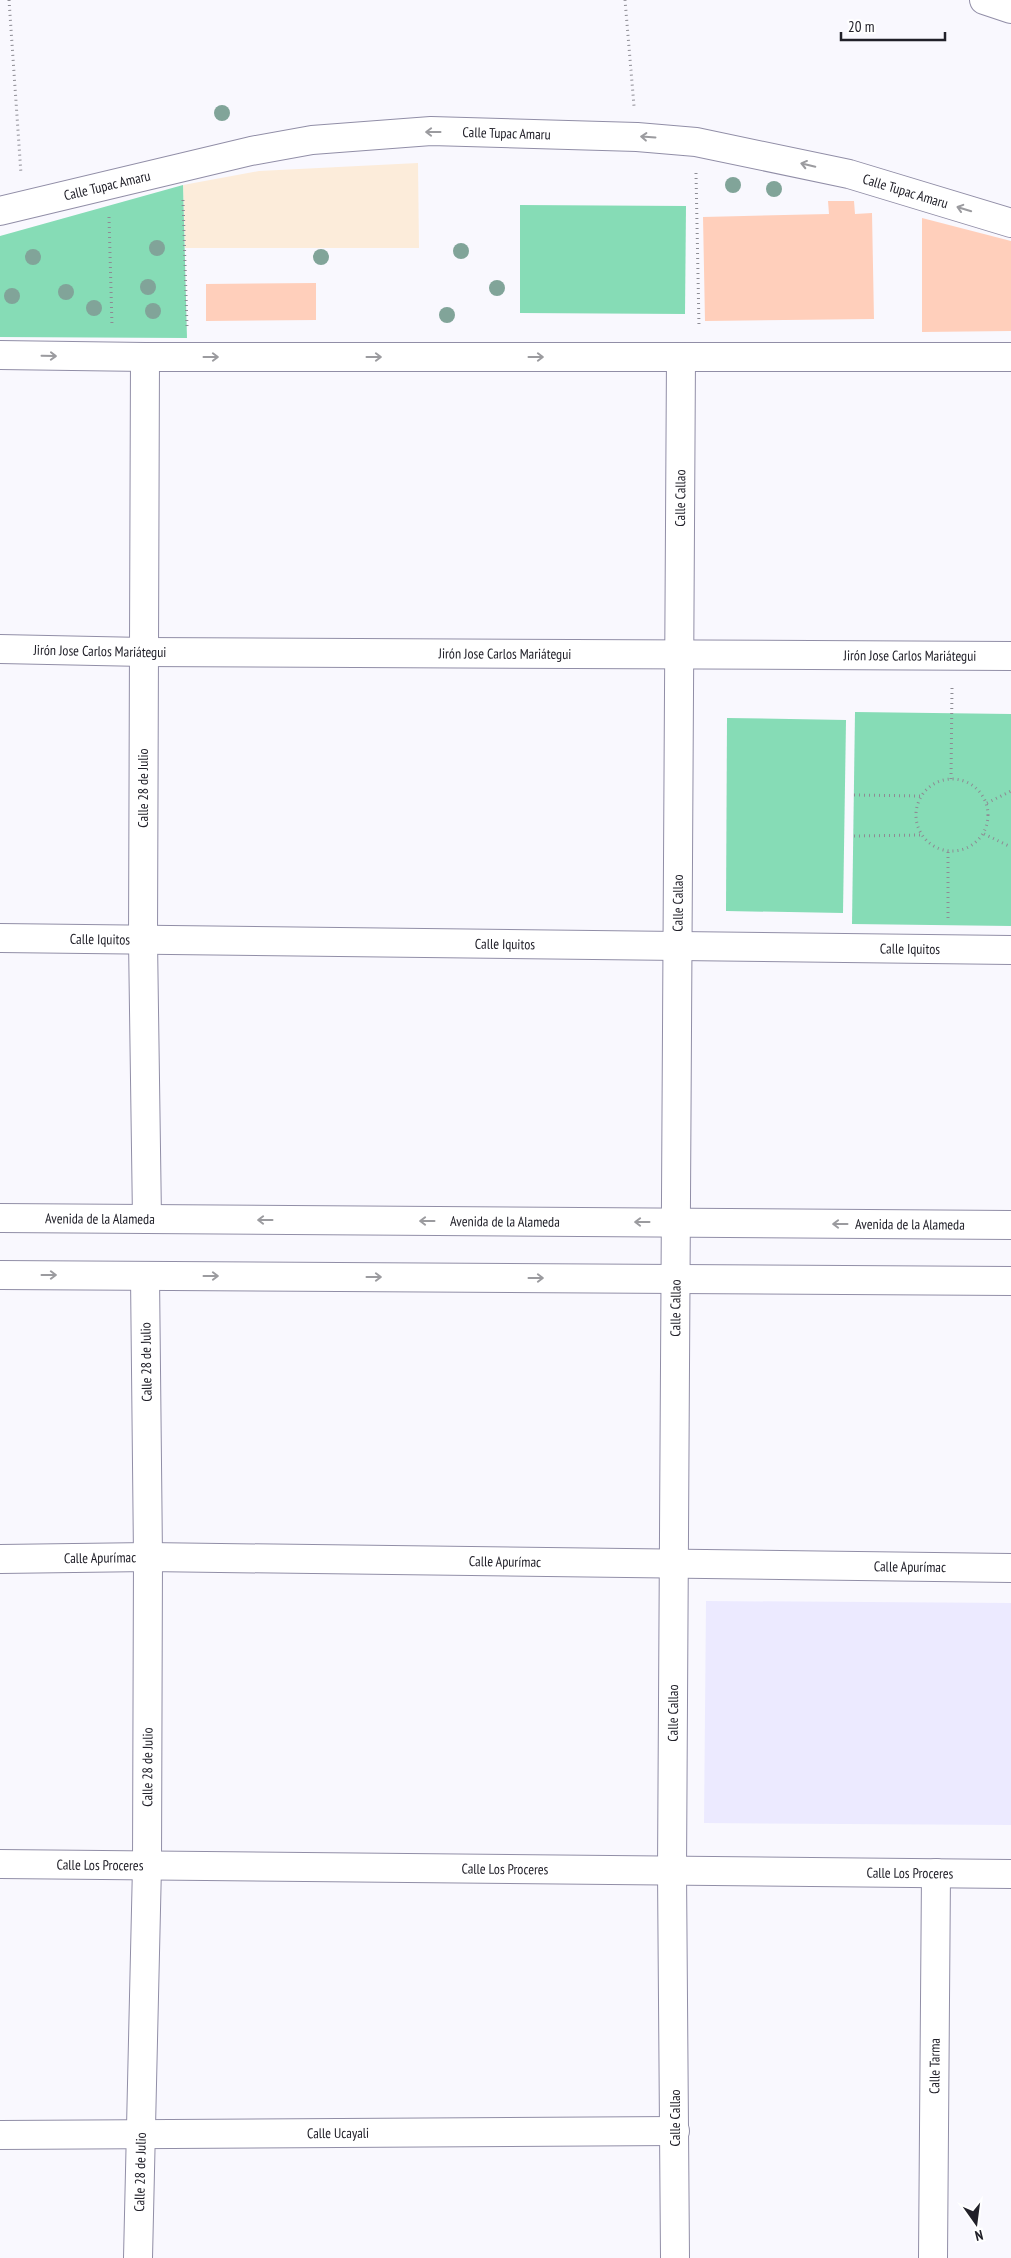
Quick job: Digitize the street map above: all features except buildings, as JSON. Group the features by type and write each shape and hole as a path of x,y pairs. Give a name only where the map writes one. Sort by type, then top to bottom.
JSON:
{"street":[{"path":"984,0 1011,9"},
{"name":"Calle Tupac Amaru","path":"12,208 251,151 312,140 431,131 637,137 696,142 849,174 1011,224"},
{"path":"0,355 113,357 1011,357"},
{"name":"Calle 28 de Julio","path":"145,357 142,940 147,1219"},
{"name":"Calle Callao","path":"675,2258 672,1871 679,654 691,357"},
{"name":"Jirón Jose Carlos Mariátegui","path":"0,649 144,652 1011,656"},
{"name":"Calle Iquitos","path":"0,938 1011,950"},
{"name":"Avenida de la Alameda","path":"0,1218 1011,1225"},
{"path":"0,1275 1011,1281"},
{"name":"Calle 28 de Julio","path":"138,2258 147,1866 148,1556 144,1276"},
{"name":"Calle Apurímac","path":"0,1559 148,1556 1011,1568"},
{"name":"Calle Los Proceres","path":"0,1864 1011,1874"},
{"name":"Calle Tarma","path":"933,2258 936,1873"},
{"name":"Calle Ucayali","path":"0,2135 675,2131"}],"path":[{"path":"9,0 12,208"},
{"path":"625,0 637,137"},
{"path":"691,357 696,142"},
{"path":"183,167 188,356"},
{"path":"108,184 113,357"},
{"path":"951,779 952,655"},
{"path":"951,779 963,780 981,793 987,803 989,813 984,834 968,848 948,851 937,849 921,835 916,816 917,805 921,796 929,787 951,779"},
{"path":"987,803 1011,792"},
{"path":"854,795 921,796"},
{"path":"984,834 1011,847"},
{"path":"854,836 921,835"},
{"path":"947,949 948,851"}],"shaded area":[{"path":"418,163 419,248 185,248 183,185 259,171"},
{"path":"706,1601 1011,1603 1011,1825 704,1823"}],"green space":[{"path":"183,185 187,338 0,337 0,236"},
{"path":"520,205 686,206 685,314 520,313"},
{"path":"855,712 1011,714 1011,926 852,924"},
{"path":"727,718 846,720 843,913 726,911"}]}
